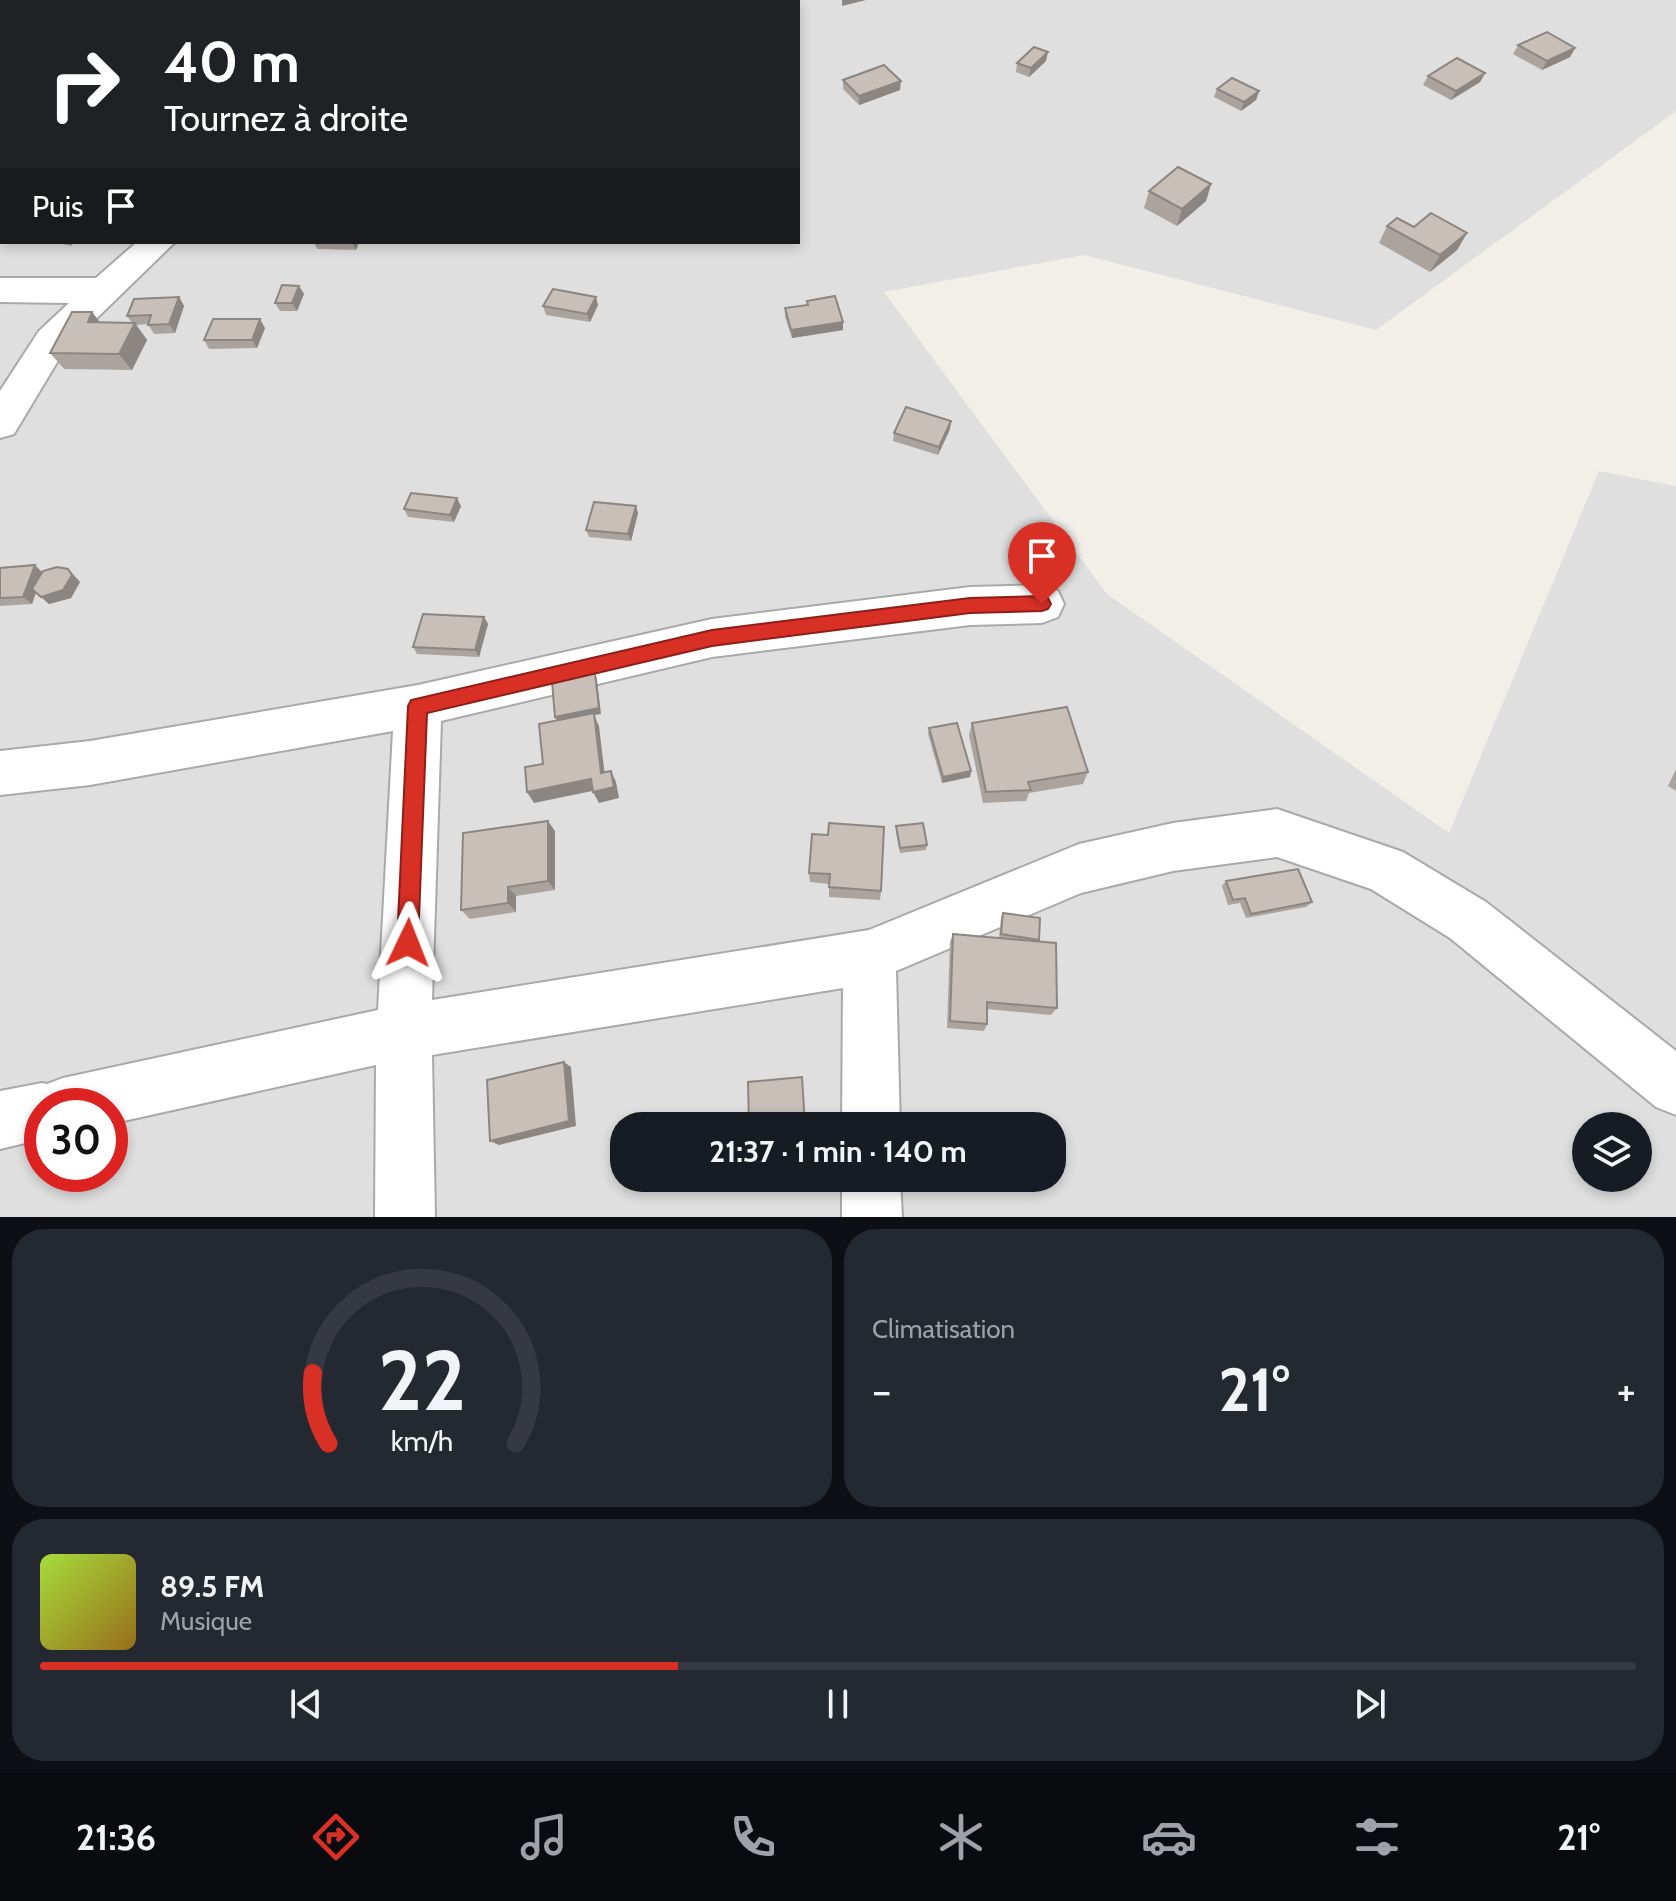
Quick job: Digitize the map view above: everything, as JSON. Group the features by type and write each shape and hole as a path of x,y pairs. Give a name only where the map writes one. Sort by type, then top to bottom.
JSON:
{"street":[{"path":"0,423 52,340 156,244"},
{"path":"0,290 105,291"},
{"path":"0,773 90,763 418,706 712,638 970,606 1042,604"},
{"path":"405,1217 404,1032 418,706"},
{"path":"128,1092 404,1032 869,956 1079,869 1173,847 1277,833 1385,869 1468,920 1676,1087"},
{"path":"869,956 871,1112"},
{"path":"0,1120 24,1115"},
{"path":"871,1192 872,1217"}],"shaded area":[{"path":"800,0 1676,0 1676,111 1376,330 1084,255 884,292 1107,594 1449,833 1599,471 1676,486 1676,1217 0,1217 0,244 800,244"}],"building":[{"path":"1547,32 1575,48 1547,61 1518,45"},
{"path":"1034,47 1048,52 1031,68 1017,63"},
{"path":"1457,58 1485,73 1456,91 1428,76"},
{"path":"884,65 901,81 859,96 843,80"},
{"path":"1232,78 1259,91 1244,102 1217,89"},
{"path":"1178,167 1211,184 1182,209 1149,191"},
{"path":"1431,213 1467,233 1440,255 1387,226 1397,218 1414,227"},
{"path":"282,285 299,286 292,303 275,303"},
{"path":"553,289 596,297 587,314 543,306"},
{"path":"835,296 843,322 791,330 785,308 808,305 807,301"},
{"path":"179,297 169,324 148,325 151,315 127,316 134,299"},
{"path":"72,312 92,312 88,322 135,323 119,354 50,353"},
{"path":"213,319 260,319 252,340 204,340"},
{"path":"906,407 951,421 939,447 894,433"},
{"path":"411,493 457,498 450,515 404,509"},
{"path":"594,502 636,506 628,534 586,530"},
{"path":"35,565 23,597 0,598 0,568"},
{"path":"57,567 68,569 72,575 63,590 41,597 32,589 43,571"},
{"path":"423,614 484,617 475,650 413,647"},
{"path":"595,673 599,708 555,717 552,682"},
{"path":"1067,707 1088,772 1028,782 1031,790 986,792 972,723"},
{"path":"594,713 601,773 611,771 614,787 593,792 591,779 527,792 525,767 543,764 539,724"},
{"path":"957,723 971,771 943,777 929,728"},
{"path":"548,821 548,881 508,887 508,903 461,910 463,833"},
{"path":"829,823 884,827 881,891 829,887 830,874 809,873 812,834 828,835"},
{"path":"923,823 927,845 900,848 896,826"},
{"path":"1298,869 1312,902 1251,914 1245,898 1233,900 1226,881"},
{"path":"1003,913 1040,918 1039,940 1001,934"},
{"path":"953,934 1056,943 1057,1008 987,1002 987,1024 950,1021"},
{"path":"564,1062 569,1121 490,1141 487,1080"},
{"path":"802,1077 804,1112 749,1112 748,1082"}],"route":[{"path":"408,943 418,706 712,638 970,606 1042,604"}]}
